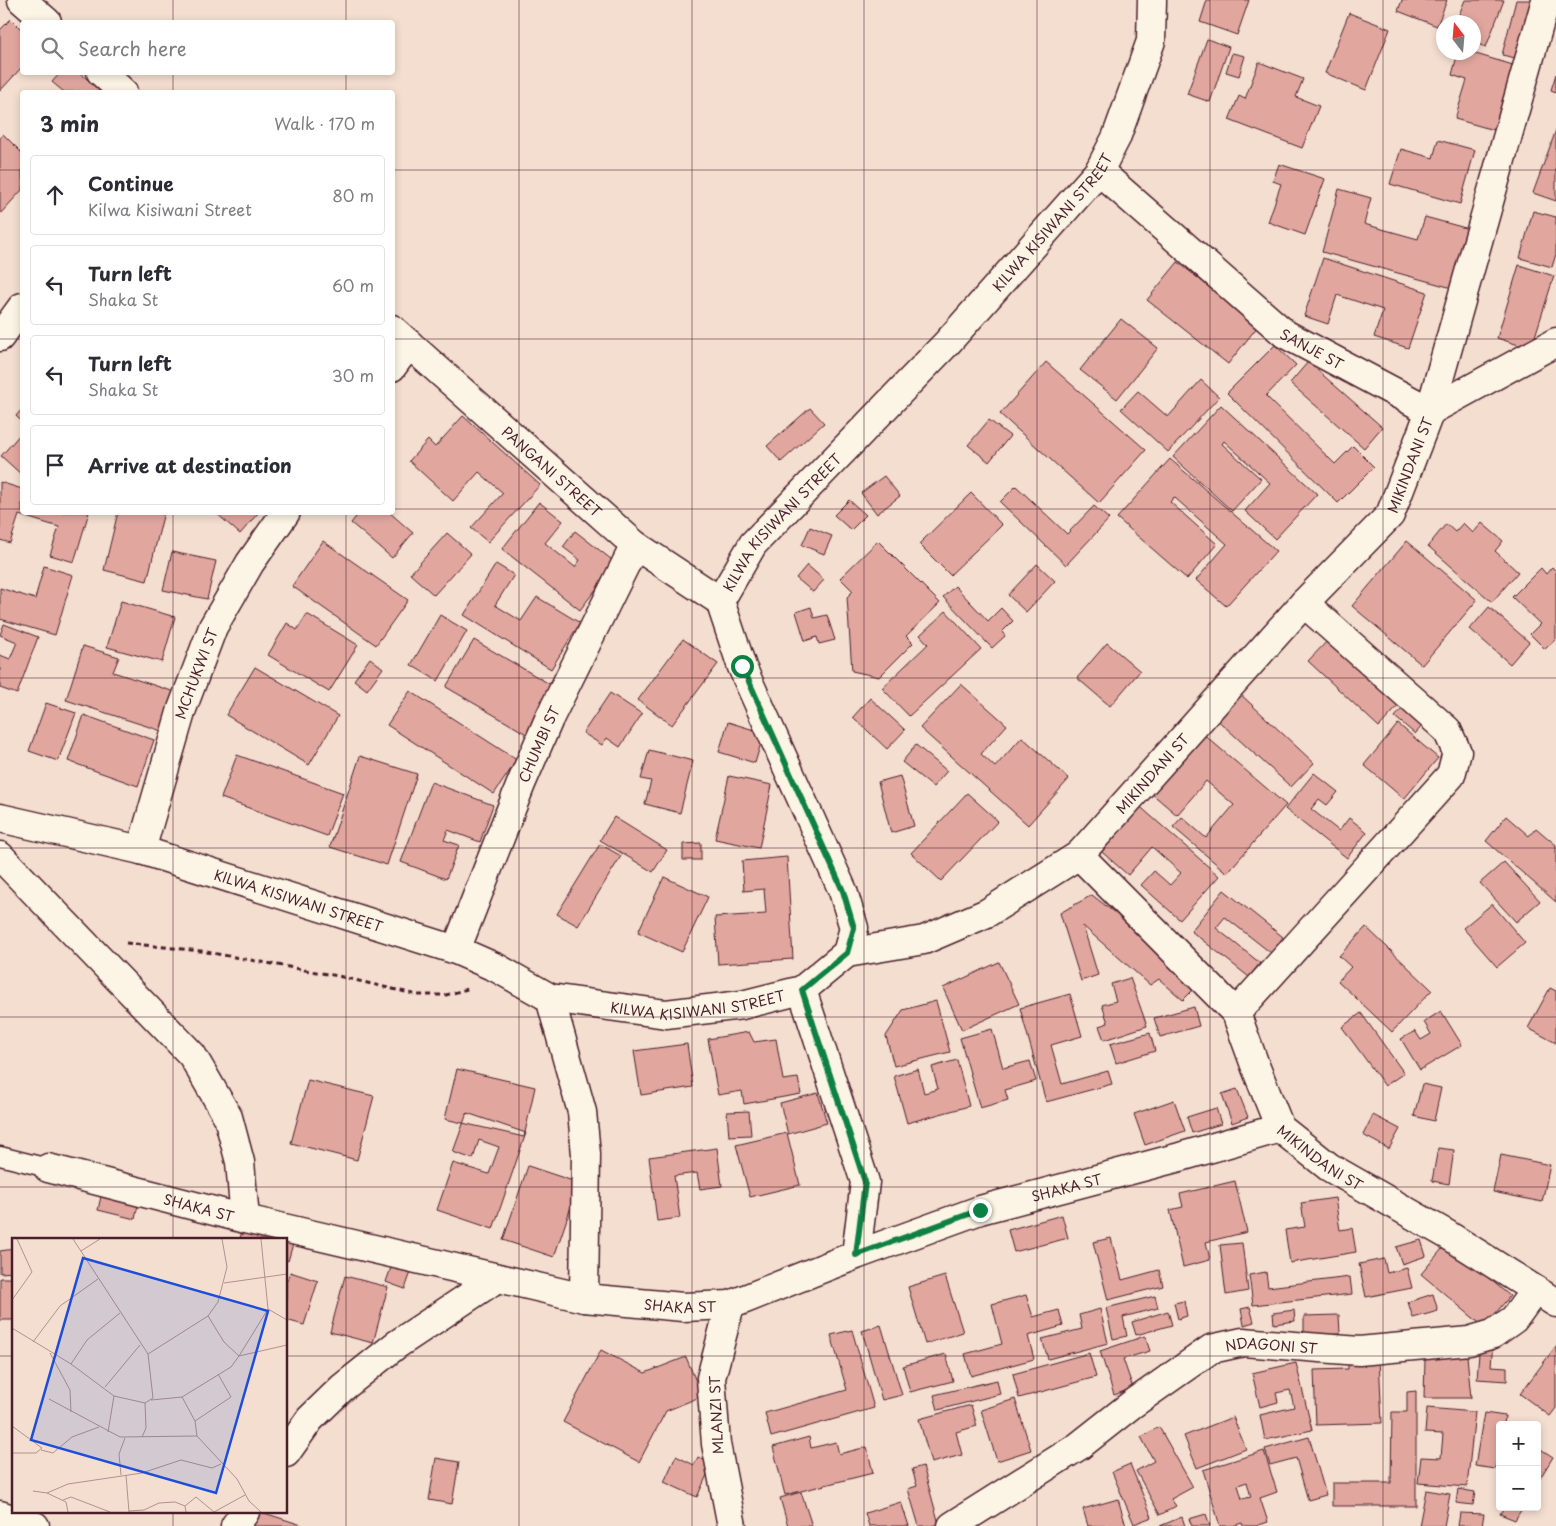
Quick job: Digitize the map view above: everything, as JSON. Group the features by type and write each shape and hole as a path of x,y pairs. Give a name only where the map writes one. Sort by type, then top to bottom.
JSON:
{"street":[{"path":"22,0 45,20"},
{"name":"KILWA KISIWANI STREET","path":"0,818 141,850 456,950 497,968 550,998 666,1014 742,1005 802,990 847,953 854,928 843,891 742,666 720,601 753,544 946,343 1099,171 1116,138 1151,41 1152,0"},
{"name":"MIKINDANI ST","path":"847,953 924,940 987,913 1079,855 1304,602 1390,515 1430,411 1546,0"},
{"path":"104,75 121,90"},
{"name":"SANJE ST","path":"1099,171 1285,334 1430,411"},
{"path":"0,337 20,310"},
{"path":"395,357 401,337"},
{"name":"PANGANI STREET","path":"401,337 635,545 720,601"},
{"path":"1430,411 1556,342"},
{"name":"MCHUKWI ST","path":"141,850 182,709 213,627 250,563 284,515"},
{"name":"CHUMBI ST","path":"456,950 542,735 635,545"},
{"path":"1236,1013 1451,775 1457,752 1447,730 1304,602"},
{"name":"MIKINDANI ST","path":"1079,855 1236,1013 1280,1128 1329,1166 1448,1235 1545,1296"},
{"path":"0,856 192,1055 228,1117 240,1162 245,1219"},
{"path":"802,990 865,1182 856,1255"},
{"path":"550,998 582,1112 586,1154 584,1298"},
{"name":"SHAKA ST","path":"48,1168 245,1219 584,1298 684,1307 730,1305 856,1255 980,1210 1180,1157 1280,1128"},
{"path":"288,1450 310,1419 342,1388 396,1346 497,1278"},
{"name":"NDAGONI ST","path":"952,1526 1079,1446 1131,1405 1211,1349 1242,1342 1359,1351 1468,1341 1493,1334 1545,1296"},
{"name":"MLANZI ST","path":"730,1305 712,1378 716,1444 732,1526"},
{"path":"235,1526 244,1514"},
{"path":"0,1515 35,1526"}],"lane":[{"path":"0,1156 48,1168"}],"path":[{"path":"81,938 201,951 338,976 418,995 446,995 470,989 497,968"}],"building":[{"path":"1207,0 1249,0 1237,35 1200,22"},
{"path":"1402,0 1447,0 1441,15 1436,15 1436,26 1398,11"},
{"path":"1465,0 1504,0 1486,47 1481,45 1481,15 1459,15"},
{"path":"1516,0 1534,0 1520,59 1502,55"},
{"path":"1349,13 1390,29 1366,90 1325,73"},
{"path":"11,19 20,28 20,69 0,91 0,30"},
{"path":"1207,39 1229,47 1210,102 1187,94"},
{"path":"1232,53 1245,56 1239,76 1226,72"},
{"path":"1481,56 1513,65 1494,130 1455,119 1467,80 1452,75 1456,60 1481,60"},
{"path":"1259,62 1303,79 1296,97 1319,106 1302,148 1229,120 1239,96 1245,99"},
{"path":"1556,74 1556,92 1551,90"},
{"path":"58,75 82,75 100,90 62,90 52,82"},
{"path":"1556,130 1556,201 1533,193"},
{"path":"3,134 20,151 20,192 0,214 0,138"},
{"path":"1438,140 1475,150 1460,204 1390,184 1401,149 1433,158"},
{"path":"1279,164 1325,179 1305,235 1268,222 1281,184 1273,181"},
{"path":"1339,189 1371,198 1364,224 1418,239 1425,217 1469,229 1452,288 1322,252"},
{"path":"1533,211 1556,217 1556,254 1552,267 1520,258"},
{"path":"1323,258 1427,292 1408,348 1374,337 1383,310 1337,295 1328,324 1304,316"},
{"path":"1178,262 1258,326 1228,364 1147,300"},
{"path":"1519,265 1554,276 1531,349 1497,338"},
{"path":"1121,319 1158,348 1117,399 1080,370"},
{"path":"1275,345 1296,365 1266,396 1335,464 1353,446 1374,467 1338,503 1227,393"},
{"path":"1046,362 1146,450 1099,503 1000,414"},
{"path":"1308,362 1382,427 1364,448 1290,383"},
{"path":"1201,380 1219,397 1168,452 1121,409 1138,391 1168,417"},
{"path":"1221,405 1317,494 1275,539 1245,511 1270,483 1224,441 1222,444 1261,479 1232,511 1173,457"},
{"path":"810,408 824,423 781,462 767,446"},
{"path":"20,411 20,420 16,416"},
{"path":"463,416 540,485 488,542 471,528 503,493 479,472 453,501 409,461 428,440 435,447"},
{"path":"989,420 1010,436 989,462 968,445"},
{"path":"20,434 20,473 1,456"},
{"path":"1170,459 1276,551 1226,606 1196,580 1227,544 1174,497 1170,502 1217,544 1187,579 1117,518"},
{"path":"884,476 900,496 877,514 861,493"},
{"path":"0,482 20,488 20,515 88,515 74,562 50,555 59,527 19,515 10,543 0,540"},
{"path":"1016,486 1067,534 1094,506 1109,519 1066,565 1000,502"},
{"path":"971,493 1002,525 950,575 919,544"},
{"path":"849,500 866,515 851,530 834,515"},
{"path":"539,502 563,521 545,543 575,567 580,560 563,547 575,531 616,563 580,610 502,549"},
{"path":"117,515 163,515 147,581 104,570"},
{"path":"218,515 256,515 240,534"},
{"path":"358,515 392,515 413,533 392,558 351,523"},
{"path":"1463,523 1473,533 1482,523 1503,541 1495,551 1518,572 1492,602 1428,546 1446,524 1455,532"},
{"path":"810,527 832,536 824,554 802,545"},
{"path":"447,533 471,554 434,595 410,574"},
{"path":"323,541 408,600 376,645 292,586"},
{"path":"878,541 940,603 906,636 913,643 879,677 852,671 847,597 853,591 840,578"},
{"path":"1407,541 1477,600 1422,665 1352,606"},
{"path":"172,552 216,561 207,599 163,590"},
{"path":"496,564 514,575 495,605 521,621 537,597 580,623 551,669 464,615"},
{"path":"1037,564 1055,581 1026,612 1008,595"},
{"path":"807,565 824,580 813,592 796,578"},
{"path":"44,566 73,575 55,635 0,619 0,588 35,599"},
{"path":"1552,567 1556,571 1556,639 1545,649 1530,634 1540,624 1512,597 1541,568 1546,574"},
{"path":"955,586 988,621 1001,608 1013,621 1002,632 1005,636 992,648 943,597"},
{"path":"121,601 175,617 162,662 107,647"},
{"path":"811,607 814,618 827,615 835,640 819,644 817,637 805,641 796,612"},
{"path":"1489,607 1529,642 1510,664 1470,629"},
{"path":"946,611 981,649 909,716 882,688 928,644 920,635"},
{"path":"307,614 358,645 329,692 268,655 287,623 297,630"},
{"path":"440,615 467,631 438,681 411,665"},
{"path":"4,624 38,637 17,694 0,688 0,655 10,659 17,642 0,635"},
{"path":"1331,637 1402,702 1379,727 1308,661"},
{"path":"683,639 718,664 672,725 638,700"},
{"path":"474,640 558,689 530,736 446,687"},
{"path":"1107,643 1140,671 1110,706 1077,678"},
{"path":"83,646 119,657 113,672 178,693 165,732 66,700"},
{"path":"370,658 383,668 367,690 354,680"},
{"path":"255,667 338,716 309,765 226,715"},
{"path":"961,684 1007,725 981,754 995,767 1022,737 1069,779 1028,825 920,728"},
{"path":"410,691 517,760 494,794 387,725"},
{"path":"1237,691 1314,763 1291,787 1213,716"},
{"path":"610,693 642,714 620,747 607,738 602,745 583,733"},
{"path":"870,698 905,730 887,749 853,717"},
{"path":"1410,700 1430,717 1415,734 1395,717"},
{"path":"46,703 76,713 58,761 29,751"},
{"path":"84,715 154,740 138,786 68,761"},
{"path":"728,722 764,733 755,763 719,752"},
{"path":"1398,724 1438,758 1404,799 1364,765"},
{"path":"1201,732 1286,805 1227,873 1173,827 1182,817 1206,838 1234,805 1206,781 1177,815 1150,792"},
{"path":"916,745 947,771 933,787 902,762"},
{"path":"649,750 693,761 680,813 645,804 651,781 641,779"},
{"path":"237,755 343,793 327,836 221,798"},
{"path":"360,756 417,774 387,865 330,847"},
{"path":"1314,773 1338,792 1327,805 1319,799 1311,809 1339,831 1349,818 1367,832 1347,858 1285,809"},
{"path":"729,776 772,785 759,848 715,839"},
{"path":"900,776 914,826 891,833 878,782"},
{"path":"431,782 493,805 480,842 448,830 444,840 459,845 446,879 401,862"},
{"path":"967,793 998,821 941,881 911,853"},
{"path":"1135,802 1219,876 1180,920 1141,885 1154,871 1170,885 1181,873 1152,847 1128,875 1095,846"},
{"path":"1506,816 1529,836 1536,828 1556,845 1556,902 1486,841"},
{"path":"614,817 667,850 653,872 600,840"},
{"path":"701,843 701,860 683,860 683,844"},
{"path":"600,844 621,856 578,926 557,914"},
{"path":"787,857 793,959 718,964 715,917 766,914 764,889 744,891 742,861"},
{"path":"1504,862 1540,901 1516,922 1480,883"},
{"path":"664,877 708,897 682,952 638,932"},
{"path":"1224,890 1283,937 1271,953 1225,917 1216,928 1260,963 1249,977 1191,931"},
{"path":"1092,895 1202,981 1183,1000 1159,979 1150,985 1083,926 1098,975 1081,981 1060,913"},
{"path":"1492,904 1525,943 1497,967 1463,928"},
{"path":"1366,927 1432,990 1392,1032 1338,981 1351,967 1339,956"},
{"path":"999,962 1019,1004 962,1030 943,988"},
{"path":"1130,978 1147,1026 1104,1040 1099,1026 1108,1023 1102,1005 1116,1001 1111,984"},
{"path":"1550,988 1556,991 1556,1043 1528,1028"},
{"path":"1070,994 1082,1036 1051,1045 1062,1084 1108,1071 1112,1084 1046,1102 1020,1008"},
{"path":"936,1001 950,1052 894,1066 886,1036 903,1010"},
{"path":"1194,1007 1199,1026 1160,1037 1154,1018"},
{"path":"1441,1011 1462,1045 1420,1070 1401,1039 1415,1031 1421,1040 1431,1034 1424,1022"},
{"path":"1361,1013 1404,1073 1385,1086 1342,1027"},
{"path":"992,1029 1003,1068 1030,1061 1036,1081 1005,1090 1008,1100 980,1108 960,1038"},
{"path":"749,1032 754,1042 776,1039 783,1080 798,1078 801,1094 744,1104 742,1091 718,1095 708,1039"},
{"path":"1150,1033 1155,1051 1116,1063 1110,1044"},
{"path":"687,1044 693,1087 641,1095 634,1051"},
{"path":"957,1060 969,1106 907,1123 894,1076 918,1069 924,1093 938,1089 932,1067"},
{"path":"457,1069 535,1087 524,1137 445,1119"},
{"path":"308,1080 374,1096 357,1160 291,1143"},
{"path":"1422,1084 1441,1088 1434,1121 1414,1116"},
{"path":"1237,1089 1248,1117 1232,1123 1222,1094"},
{"path":"818,1093 827,1123 788,1134 780,1103"},
{"path":"1174,1100 1185,1131 1145,1145 1134,1114"},
{"path":"1216,1108 1221,1124 1192,1133 1187,1117"},
{"path":"749,1111 751,1135 729,1136 727,1112"},
{"path":"467,1113 526,1133 493,1229 437,1210 453,1163 489,1174 499,1147 479,1140 473,1159 453,1152"},
{"path":"1373,1115 1400,1129 1389,1149 1363,1135"},
{"path":"787,1133 800,1185 750,1197 736,1145"},
{"path":"717,1148 722,1186 700,1189 697,1173 674,1176 680,1218 657,1221 649,1157"},
{"path":"1438,1148 1454,1150 1449,1184 1432,1181"},
{"path":"1501,1155 1550,1165 1542,1202 1493,1192"},
{"path":"528,1166 579,1183 554,1257 503,1240"},
{"path":"1235,1181 1247,1232 1206,1242 1210,1260 1183,1267 1170,1210 1183,1207 1180,1194"},
{"path":"103,1187 140,1196 135,1219 98,1210"},
{"path":"1335,1198 1340,1230 1352,1228 1356,1252 1290,1263 1285,1230 1305,1227 1301,1203"},
{"path":"1062,1215 1068,1238 1014,1252 1008,1230"},
{"path":"243,1223 295,1237 288,1261 288,1238 240,1238"},
{"path":"1111,1238 1122,1280 1159,1270 1163,1286 1108,1300 1093,1242"},
{"path":"1421,1240 1426,1256 1402,1264 1396,1247"},
{"path":"1242,1243 1248,1291 1226,1295 1220,1245"},
{"path":"1447,1243 1510,1296 1484,1327 1421,1274"},
{"path":"12,1249 12,1272 0,1273 0,1251"},
{"path":"1384,1259 1387,1273 1407,1268 1412,1288 1366,1297 1359,1264"},
{"path":"393,1262 412,1269 405,1289 386,1282"},
{"path":"290,1272 318,1281 304,1325 288,1321 288,1278"},
{"path":"1266,1272 1268,1287 1350,1277 1352,1294 1253,1305 1249,1275"},
{"path":"345,1276 388,1287 373,1343 330,1332"},
{"path":"945,1276 963,1332 925,1344 908,1287"},
{"path":"0,1278 12,1278 12,1320 0,1320"},
{"path":"1433,1294 1438,1311 1413,1318 1408,1302"},
{"path":"1026,1295 1033,1317 1059,1310 1063,1326 1028,1336 1034,1359 971,1376 965,1354 1002,1344 992,1304"},
{"path":"1155,1296 1158,1308 1123,1317 1127,1336 1113,1339 1106,1308"},
{"path":"1184,1301 1187,1316 1178,1319 1174,1303"},
{"path":"1250,1307 1254,1322 1244,1325 1241,1309"},
{"path":"1100,1309 1108,1343 1048,1359 1042,1339 1082,1329 1079,1315"},
{"path":"1294,1310 1295,1321 1274,1324 1273,1313"},
{"path":"1168,1311 1172,1325 1136,1335 1132,1322"},
{"path":"1339,1315 1340,1334 1304,1336 1304,1316"},
{"path":"881,1325 902,1395 882,1400 862,1331"},
{"path":"852,1330 874,1408 771,1437 765,1413 847,1390 831,1335"},
{"path":"1145,1336 1150,1351 1123,1359 1133,1388 1114,1395 1100,1351"},
{"path":"1480,1341 1493,1342 1491,1366 1507,1367 1507,1381 1477,1379"},
{"path":"1556,1346 1556,1408 1550,1416 1520,1394"},
{"path":"601,1350 645,1373 686,1357 702,1396 666,1411 639,1462 563,1422"},
{"path":"1089,1353 1096,1377 1019,1398 1013,1374"},
{"path":"946,1354 953,1381 910,1392 903,1366"},
{"path":"1467,1356 1471,1398 1424,1398 1425,1359"},
{"path":"1379,1358 1382,1423 1316,1425 1314,1370 1348,1369 1348,1359"},
{"path":"1296,1363 1312,1430 1265,1440 1260,1415 1294,1407 1290,1390 1276,1393 1278,1402 1260,1407 1252,1373"},
{"path":"997,1380 1000,1394 938,1410 934,1395"},
{"path":"1416,1391 1416,1506 1332,1506 1332,1483 1391,1483 1392,1412 1407,1412 1407,1392"},
{"path":"1015,1399 1031,1450 997,1461 981,1410"},
{"path":"971,1405 977,1426 956,1432 962,1455 931,1463 919,1419"},
{"path":"1427,1408 1475,1412 1467,1487 1418,1483 1421,1457 1441,1458 1443,1434 1425,1433"},
{"path":"1484,1413 1505,1416 1504,1421 1496,1421 1496,1469 1475,1466"},
{"path":"1233,1417 1246,1449 1197,1468 1184,1436"},
{"path":"1159,1427 1193,1487 1171,1499 1176,1506 1160,1515 1136,1471 1154,1461 1141,1437"},
{"path":"809,1437 811,1448 836,1442 839,1454 867,1447 873,1473 785,1495 773,1447"},
{"path":"1309,1437 1326,1495 1308,1500 1296,1458 1270,1465 1265,1449"},
{"path":"1541,1449 1553,1457 1541,1476"},
{"path":"1264,1451 1277,1492 1260,1498 1268,1522 1256,1526 1243,1526 1242,1523 1232,1526 1220,1526 1203,1470","holes":["1247,1482 1251,1497 1242,1499 1238,1485"]},
{"path":"676,1456 694,1465 698,1457 712,1464 697,1497 664,1482"},
{"path":"436,1458 459,1462 452,1504 429,1500"},
{"path":"1130,1464 1152,1517 1134,1524 1112,1472"},
{"path":"923,1466 939,1524 931,1526 919,1526 908,1489 917,1486 912,1469"},
{"path":"1458,1489 1475,1492 1473,1505 1456,1503"},
{"path":"1426,1490 1450,1494 1444,1526 1419,1526"},
{"path":"801,1492 812,1526 788,1526 780,1498"},
{"path":"1118,1499 1126,1526 1088,1526 1083,1509"},
{"path":"901,1502 909,1526 869,1526 865,1513"},
{"path":"1502,1511 1521,1511 1515,1520 1500,1514"},
{"path":"1460,1513 1484,1514 1482,1526 1458,1526"},
{"path":"252,1514 267,1514 305,1526 249,1526"},
{"path":"1206,1514 1210,1526 1192,1526 1189,1519"},
{"path":"1182,1517 1185,1526 1160,1526"}],"route":[{"path":"742,666 843,891 854,928 847,953 802,990 865,1182 856,1255 980,1210"}]}
